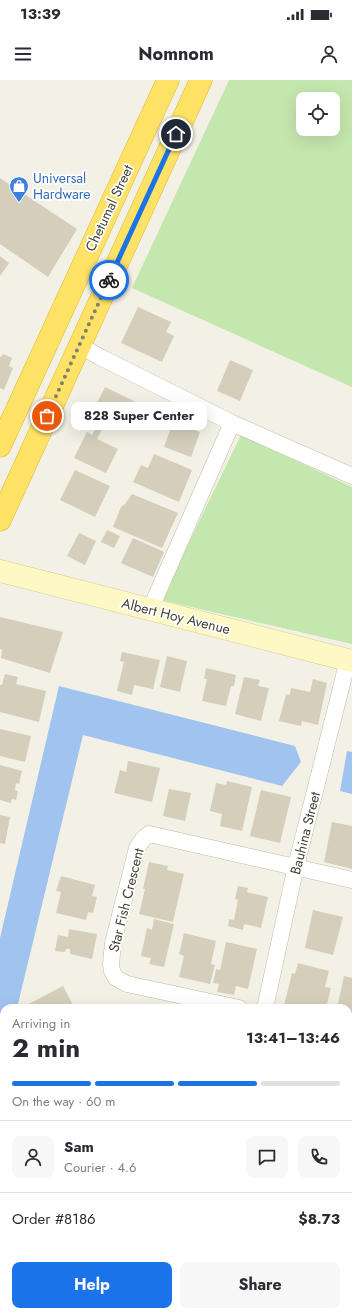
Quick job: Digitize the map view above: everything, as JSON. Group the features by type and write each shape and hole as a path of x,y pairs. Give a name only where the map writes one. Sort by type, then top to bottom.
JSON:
{"highway":[{"name":"Chetumal Street","path":"0,446 168,80"},
{"path":"0,520 201,80"},
{"path":"149,121 176,134"}],"street":[{"path":"80,345 100,357 232,423 352,476"},
{"path":"150,610 232,423"},
{"name":"Albert Hoy Avenue","path":"0,571 350,660"},
{"name":"Bauhina Street","path":"266,1004 296,866 350,660"},
{"name":"Star Fish Crescent","path":"220,1004 127,984 116,978 112,971 113,943 137,848 143,839 150,834 296,866 352,880"}],"green space":[{"path":"229,80 352,80 352,387 132,288"},
{"path":"241,435 352,487 352,644 161,600"}],"water":[{"path":"59,686 295,746 301,762 282,786 83,735 18,1004 0,1004 0,938"},
{"path":"347,751 352,752 352,794 340,791"}],"building":[{"name":"Universal Hardware","path":"0,178 77,229 48,277 0,244"},
{"path":"0,256 9,263 0,276"},
{"path":"138,307 171,322 166,332 174,336 162,362 121,343"},
{"path":"3,354 12,358 9,366 13,368 4,390 0,388 0,356 1,357"},
{"path":"230,360 253,370 240,401 217,391"},
{"path":"105,387 134,401 124,421 95,407"},
{"path":"173,422 200,432 191,457 164,447"},
{"path":"97,425 103,427 97,439 118,449 106,473 74,458 87,432 92,435"},
{"path":"154,454 192,470 179,502 133,482 141,465 148,468"},
{"path":"75,470 110,486 95,517 60,500"},
{"path":"132,494 178,513 162,548 113,527 121,507"},
{"path":"107,530 120,536 114,548 101,542"},
{"path":"79,533 96,541 85,565 67,556"},
{"path":"133,538 164,552 153,577 121,563"},
{"path":"0,617 63,632 50,673 1,658"},
{"path":"122,652 160,660 153,689 134,685 132,695 117,691 124,662 120,661"},
{"path":"167,656 187,661 180,692 160,687"},
{"path":"206,668 236,675 234,686 231,686 226,706 202,701 207,679 204,679"},
{"path":"5,674 18,677 16,684 46,691 39,722 0,712 0,685 2,685"},
{"path":"244,677 260,680 258,686 269,688 261,721 235,714"},
{"path":"313,679 327,683 318,725 302,721 301,726 279,721 286,694 290,695 291,688 310,692"},
{"path":"0,729 31,736 25,762 0,756"},
{"path":"128,761 160,768 152,802 114,793 120,770 126,772"},
{"path":"0,765 22,771 19,784 16,783 15,790 18,791 16,800 12,799 11,803 0,800"},
{"path":"227,781 252,787 242,831 220,826 222,814 210,811 216,783 226,785"},
{"path":"169,789 191,793 185,821 163,816"},
{"path":"261,790 291,797 280,843 250,836"},
{"path":"0,815 10,817 5,844 0,843"},
{"path":"332,822 352,826 352,869 324,862"},
{"path":"149,862 168,866 167,870 184,874 173,922 139,914"},
{"path":"61,876 95,885 92,896 97,897 93,913 88,912 86,920 56,913 61,892 56,891"},
{"path":"238,886 248,888 247,892 268,897 261,928 244,924 243,930 228,926 229,919 234,920 238,900 235,899"},
{"path":"313,910 343,917 333,955 305,948"},
{"path":"154,919 174,924 164,967 149,964 151,958 141,956 147,928 152,930"},
{"path":"69,929 97,934 92,959 70,954 70,949 66,949 65,952 55,951 58,935 68,937"},
{"path":"184,933 216,941 211,964 215,965 210,984 179,977 184,956 179,954"},
{"path":"226,942 257,949 248,989 236,986 234,995 217,992 219,984 213,983 216,969 220,970"},
{"path":"298,963 329,971 325,987 331,988 327,1004 284,1004 292,973 295,974"},
{"path":"344,976 352,978 352,1004 338,1004"},
{"path":"63,986 72,1004 29,1004"}],"way so far":[{"path":"47,416 109,280"}],"place":[{"name":"Universal Hardware","path":"19,203"},
{"name":"828 Super Center","path":"47,416"}],"route":[{"path":"109,280 176,134"}]}
